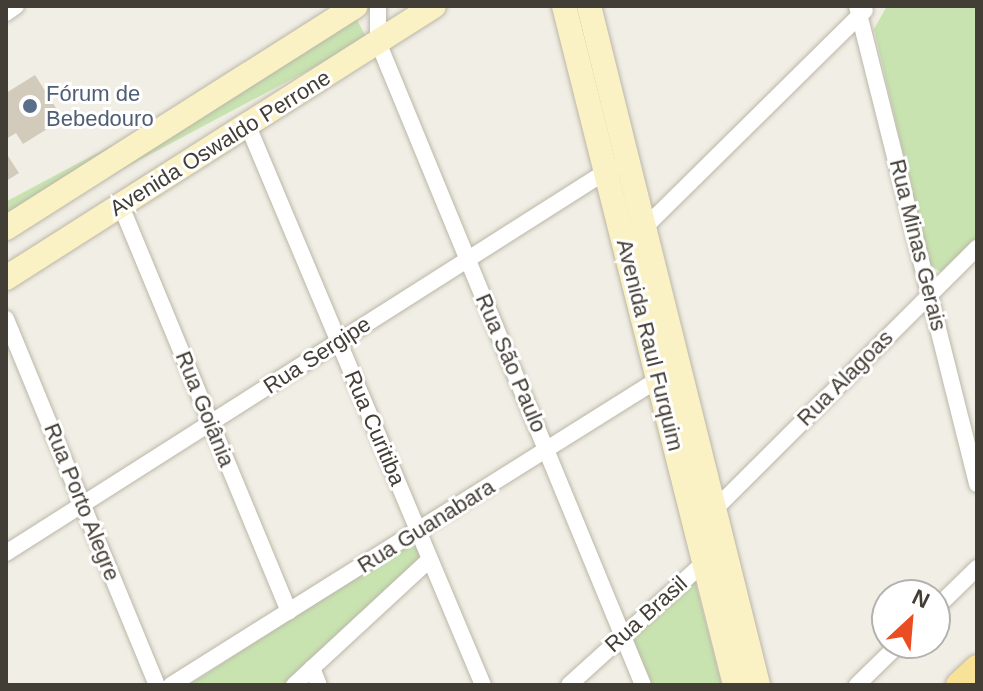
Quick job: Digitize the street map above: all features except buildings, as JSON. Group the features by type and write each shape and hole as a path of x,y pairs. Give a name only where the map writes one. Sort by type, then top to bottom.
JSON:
{"main road":[{"name":"Avenida Oswaldo Perrone","path":"6,228 356,6"},
{"name":"Avenida Oswaldo Perrone","path":"6,278 434,6"},
{"name":"Avenida Raul Furquim","path":"564,6 735,685"},
{"name":"Avenida Raul Furquim","path":"595,9 627,158 758,685"},
{"path":"959,685 977,668"}],"street":[{"path":"378,6 378,42"},
{"path":"624,247 862,9"},
{"name":"Rua Minas Gerais","path":"862,9 977,484"},
{"name":"Rua São Paulo","path":"378,42 643,685"},
{"name":"Rua Curitiba","path":"248,126 483,685"},
{"name":"Rua Sergipe","path":"6,553 627,158"},
{"name":"Rua Goiânia","path":"121,206 289,612"},
{"name":"Rua Alagoas","path":"715,509 977,248"},
{"name":"Rua Porto Alegre","path":"6,319 157,685"},
{"name":"Rua Guanabara","path":"171,685 679,366"},
{"name":"Rua Brasil","path":"569,685 723,545"},
{"path":"294,685 430,559"},
{"path":"951,593 977,568"},
{"path":"857,685 884,659"},
{"path":"312,668 319,685"}],"green space":[{"path":"887,6 977,6 977,240 941,272 929,265 874,29"},
{"path":"355,16 367,39 6,231 6,202"},
{"path":"415,538 423,560 286,685 189,685"},
{"path":"694,577 722,685 650,685 631,638"}],"place":[{"name":"Fórum de Bebedouro","path":"30,106"}]}
